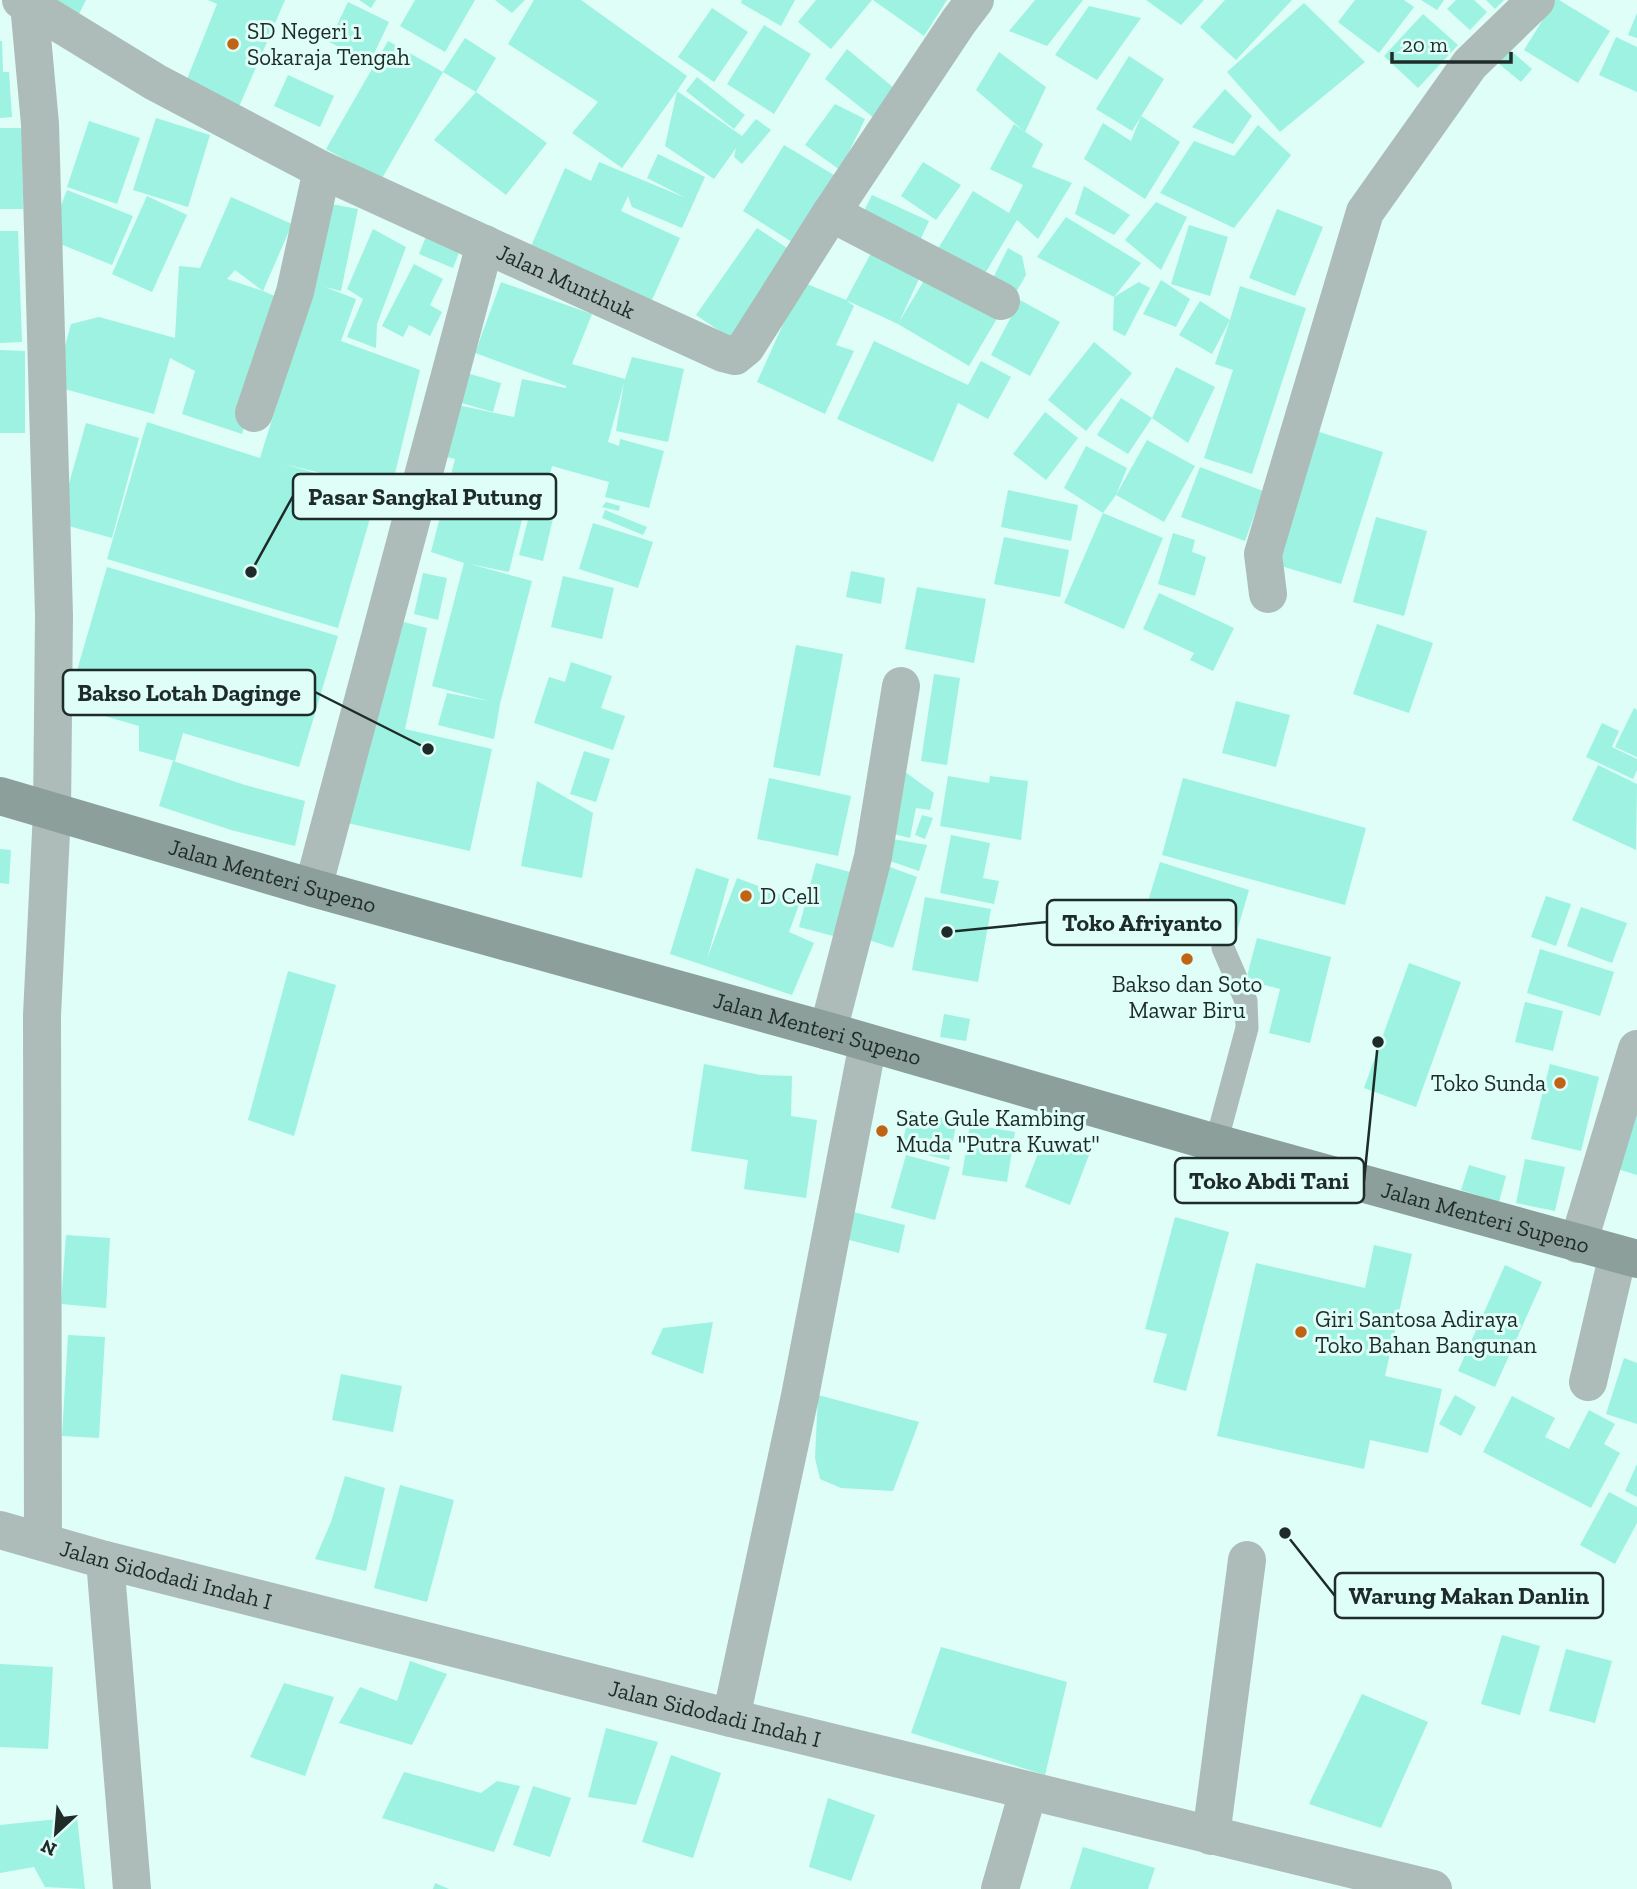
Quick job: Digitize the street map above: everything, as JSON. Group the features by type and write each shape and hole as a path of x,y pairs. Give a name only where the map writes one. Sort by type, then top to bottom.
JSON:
{"main road":[{"name":"Jalan Menteri Supeno","path":"0,796 313,888 1627,1257"}],"street":[{"name":"Jalan Munthuk","path":"25,2 155,82 322,170 723,353 735,356 746,347 831,213 975,0"},
{"path":"1268,594 1263,554 1365,212 1470,64 1536,0"},
{"path":"25,2 40,124 54,615 52,812 42,1015 43,1542"},
{"path":"254,413 295,292 322,170"},
{"path":"831,213 1001,301"},
{"path":"313,888 485,244"},
{"path":"828,1031 873,857 901,686"},
{"path":"731,1718 803,1382 868,1043"},
{"path":"1578,1244 1637,1049"},
{"path":"1588,1382 1627,1257"},
{"name":"Jalan Sidodadi Indah I","path":"0,1530 106,1560 731,1718 1433,1889"},
{"path":"106,1560 132,1889"},
{"path":"1211,1836 1247,1560"},
{"path":"1000,1889 1028,1792"}],"lane":[{"path":"1216,1143 1247,1028 1246,1001 1223,948"}],"building":[{"path":"49,0 86,0 79,14"},
{"name":"SD Negeri 1 Sokaraja Tengah","path":"208,0 285,0 238,109 185,84 217,4"},
{"path":"359,0 376,0 371,8"},
{"path":"415,0 475,0 445,52 400,26"},
{"path":"495,0 525,0 512,13"},
{"path":"534,0 581,0 687,76 622,168 572,133 598,102 508,44"},
{"path":"742,0 795,0 781,26 741,3"},
{"path":"816,0 872,0 831,49 798,22"},
{"path":"873,0 947,0 924,36"},
{"path":"1035,0 1083,0 1047,46 1009,31"},
{"path":"1146,0 1204,0 1181,25"},
{"path":"1225,0 1292,0 1236,60 1200,27"},
{"path":"1355,0 1404,0 1414,7 1379,53 1338,22"},
{"path":"1421,0 1444,0 1437,10"},
{"path":"1456,0 1474,0 1487,12 1470,30 1447,9"},
{"path":"1486,0 1504,0 1495,9"},
{"path":"1555,0 1610,31 1578,83 1524,50"},
{"path":"348,2 389,22 370,62 329,42"},
{"path":"1304,3 1365,62 1280,132 1227,72"},
{"path":"1089,6 1141,18 1097,80 1055,55"},
{"path":"712,8 748,32 714,82 678,57"},
{"path":"1637,13 1637,38 1628,35"},
{"path":"1423,14 1458,45 1418,88 1384,56"},
{"path":"764,25 811,54 774,114 727,84"},
{"path":"1616,37 1637,47 1637,92 1599,75"},
{"path":"465,38 496,58 476,92 443,72"},
{"path":"0,41 3,72 9,72 12,117 0,118"},
{"path":"388,41 443,72 381,180 326,149"},
{"path":"1503,44 1532,69 1521,82 1492,58"},
{"path":"847,49 894,88 874,118 825,79"},
{"path":"999,52 1046,87 1025,132 976,90"},
{"path":"1129,56 1164,79 1132,131 1096,109"},
{"path":"288,75 334,96 320,127 274,106"},
{"path":"697,77 745,115 734,129 686,91"},
{"path":"1225,89 1252,116 1233,144 1192,127"},
{"path":"677,91 742,136 756,119 771,130 742,164 734,157 736,148 714,179 665,146"},
{"path":"476,92 547,143 506,195 434,140"},
{"path":"835,104 865,119 840,170 805,145"},
{"path":"1141,116 1180,142 1145,199 1084,159 1103,123 1131,141"},
{"path":"156,118 210,135 188,207 133,190"},
{"path":"89,121 140,138 117,204 67,187"},
{"path":"1014,124 1043,144 1032,167 1072,183 1038,239 1017,220 978,285 933,257 973,191 1009,213 1023,185 990,169"},
{"path":"1258,125 1291,155 1234,228 1160,193 1194,141 1234,156"},
{"path":"0,128 22,128 23,209 0,209"},
{"path":"784,145 839,178 803,249 743,211"},
{"path":"658,154 705,177 682,228 632,207 628,196 621,211 680,238 646,313 525,260 565,168 591,181 599,162 686,198 647,178"},
{"path":"923,162 961,185 936,220 901,196"},
{"path":"1084,186 1130,215 1114,235 1075,214"},
{"path":"67,190 133,216 112,265 48,239"},
{"path":"872,195 929,221 915,251 858,223"},
{"path":"147,196 187,215 152,292 112,274"},
{"path":"231,197 292,224 263,291 286,301 242,434 182,414 195,371 170,358 154,414 54,386 71,324 99,317 175,338 179,266 200,268","holes":["235,270 263,291 227,279"]},
{"path":"1156,202 1187,217 1161,270 1125,240"},
{"path":"331,204 358,209 341,291 325,287 356,299 341,341 420,370 391,490 284,464 378,491 338,628 107,559 147,422 260,458 314,284"},
{"path":"1277,209 1323,227 1295,296 1249,278"},
{"path":"1066,217 1141,263 1114,297 1037,257"},
{"path":"1189,225 1228,237 1210,296 1171,284"},
{"path":"757,228 793,252 733,340 696,315"},
{"path":"373,229 406,247 377,324 376,348 347,337 363,299 347,289"},
{"path":"0,231 18,231 22,342 0,343"},
{"path":"427,234 461,248 453,268 419,254"},
{"path":"878,240 925,266 899,322 931,269 1002,310 969,366 898,324 846,300"},
{"path":"1008,248 1022,256 1026,275 1015,294 991,282"},
{"path":"414,264 443,279 430,305 442,312 430,336 409,325 403,337 382,326"},
{"path":"1161,280 1190,299 1176,327 1143,314"},
{"path":"501,282 592,314 572,364 625,379 632,357 684,369 668,442 616,431 624,383 608,442 619,446 620,439 664,451 649,508 605,497 609,482 552,466 549,479 533,475 509,572 470,564 532,581 500,704 494,739 438,725 447,693 489,701 432,686 464,563 431,552 455,459 443,456 453,404 514,417 522,379 566,388 475,353"},
{"path":"802,282 854,306 836,345 854,351 825,414 757,382"},
{"path":"1139,282 1150,288 1125,336 1113,330 1114,297"},
{"path":"1240,286 1306,308 1252,474 1204,458 1233,370 1215,364"},
{"path":"1020,300 1060,322 1030,376 991,355"},
{"path":"1200,301 1230,320 1212,354 1179,335"},
{"path":"874,341 968,385 981,361 1011,377 988,419 958,403 933,462 837,419"},
{"path":"1094,342 1132,373 1086,431 1048,400"},
{"path":"0,350 25,351 25,433 0,433"},
{"path":"1176,367 1215,387 1188,443 1152,418"},
{"path":"453,369 501,383 493,412 444,398"},
{"path":"1121,398 1152,418 1128,454 1097,435"},
{"path":"1045,412 1078,438 1046,480 1013,454"},
{"path":"86,423 139,438 112,538 58,523"},
{"path":"1313,430 1383,452 1341,584 1271,563"},
{"path":"1147,440 1195,466 1164,522 1116,495"},
{"path":"1086,446 1127,468 1116,495 1103,513 1064,488"},
{"path":"1200,467 1263,491 1245,541 1181,517"},
{"path":"1008,490 1078,505 1071,541 1001,527"},
{"path":"606,502 620,506 619,511 602,507"},
{"path":"531,508 554,514 543,561 519,555"},
{"path":"605,510 647,527 643,535 602,518"},
{"path":"1103,513 1163,538 1124,629 1064,603"},
{"path":"1376,517 1427,531 1404,616 1353,602"},
{"path":"593,523 653,542 638,588 579,569"},
{"path":"1173,533 1195,540 1192,552 1206,557 1195,596 1158,584"},
{"path":"1004,537 1069,550 1060,597 994,584"},
{"path":"107,567 338,636 299,767 183,733 175,761 139,751 139,726 67,705"},
{"path":"851,571 885,578 881,604 846,597"},
{"path":"423,573 447,578 438,620 414,614"},
{"path":"563,576 614,588 602,639 551,627"},
{"path":"917,587 986,599 974,663 905,649"},
{"path":"1159,593 1234,628 1213,671 1190,660 1194,653 1143,629"},
{"path":"392,619 427,628 405,729 492,749 470,851 343,822"},
{"path":"1377,624 1433,643 1409,713 1353,694"},
{"path":"796,645 843,654 820,776 773,767"},
{"path":"571,662 612,676 601,708 625,716 613,750 534,723 549,677 565,682"},
{"path":"934,674 960,678 947,765 921,761"},
{"path":"1236,701 1290,715 1276,767 1222,753"},
{"path":"1634,708 1637,710 1637,757 1615,747"},
{"path":"1602,723 1619,731 1612,747 1637,759 1637,770 1633,779 1586,757"},
{"path":"584,751 610,759 596,802 570,794"},
{"path":"173,761 305,801 295,846 231,830 159,806"},
{"path":"1598,765 1637,784 1636,850 1572,820"},
{"path":"901,769 934,793 930,810 916,808 910,838 889,833"},
{"path":"948,776 989,783 990,776 1028,781 1021,840 940,826"},
{"path":"769,778 851,796 838,856 757,839"},
{"path":"1183,778 1366,828 1345,905 1162,855"},
{"path":"537,781 593,813 582,878 521,866"},
{"path":"922,815 933,818 925,839 915,835"},
{"path":"951,835 990,843 983,878 999,881 994,904 940,893"},
{"path":"893,839 927,845 919,871 890,861"},
{"path":"0,849 11,850 9,884 0,883"},
{"path":"1160,862 1249,890 1235,938 1145,911"},
{"path":"816,863 858,874 841,938 799,927"},
{"path":"887,866 917,877 893,948 863,938"},
{"path":"696,868 729,879 707,959 737,878 800,902 789,932 814,943 792,995 670,954"},
{"path":"1546,896 1571,904 1556,946 1531,937"},
{"path":"925,897 991,909 978,982 912,970"},
{"path":"1581,907 1627,923 1612,963 1567,946"},
{"path":"1257,938 1331,957 1310,1043 1269,1033 1280,989 1246,980"},
{"path":"1540,949 1614,972 1600,1016 1527,993"},
{"path":"1409,963 1461,982 1416,1107 1364,1088"},
{"path":"288,971 336,985 294,1136 248,1120"},
{"path":"1525,1002 1563,1011 1553,1051 1515,1042"},
{"path":"944,1014 970,1019 966,1041 940,1037"},
{"path":"704,1064 761,1075 792,1076 791,1116 817,1120 806,1198 744,1189 748,1160 691,1151"},
{"path":"1550,1064 1599,1077 1581,1151 1531,1139"},
{"path":"1637,1082 1637,1175 1611,1167"},
{"path":"910,1111 957,1121 949,1160 901,1149"},
{"path":"970,1124 1015,1132 1007,1182 962,1175"},
{"path":"1044,1138 1089,1155 1070,1205 1025,1187"},
{"path":"906,1155 950,1167 935,1220 891,1208"},
{"path":"1525,1159 1565,1167 1555,1211 1516,1203"},
{"path":"1469,1165 1506,1176 1499,1202 1461,1190"},
{"path":"845,1210 905,1225 899,1253 838,1237"},
{"path":"1175,1217 1229,1232 1186,1391 1153,1382 1167,1334 1145,1329"},
{"path":"66,1235 110,1238 106,1308 61,1304"},
{"path":"1374,1245 1412,1254 1385,1376 1442,1389 1428,1453 1370,1440 1364,1469 1217,1436 1256,1263 1365,1288"},
{"path":"1505,1265 1542,1282 1495,1387 1458,1371"},
{"path":"713,1322 703,1374 651,1354 663,1328"},
{"path":"68,1335 105,1337 99,1438 62,1436"},
{"path":"1624,1358 1637,1363 1637,1424 1606,1414"},
{"path":"341,1374 402,1386 393,1432 332,1420"},
{"path":"818,1395 919,1422 893,1491 841,1488 820,1479 815,1458"},
{"path":"1455,1395 1476,1407 1461,1436 1439,1424"},
{"path":"1512,1396 1555,1418 1545,1437 1569,1449 1589,1410 1615,1424 1604,1444 1620,1453 1591,1508 1483,1452"},
{"path":"1637,1464 1637,1497 1625,1491"},
{"path":"345,1476 385,1488 366,1571 315,1559 331,1522"},
{"path":"400,1485 454,1500 427,1602 374,1588"},
{"path":"1609,1492 1637,1507 1637,1523 1615,1564 1580,1545"},
{"path":"1502,1635 1540,1646 1520,1715 1481,1704"},
{"path":"941,1647 1067,1682 1045,1775 911,1733"},
{"path":"1566,1649 1612,1661 1595,1723 1549,1711"},
{"path":"410,1661 447,1674 412,1745 339,1723 360,1687 397,1701"},
{"path":"0,1664 53,1667 48,1749 0,1747"},
{"path":"284,1683 334,1697 305,1776 250,1757"},
{"path":"1362,1694 1428,1722 1381,1828 1309,1804"},
{"path":"606,1728 658,1742 636,1805 588,1797"},
{"path":"671,1755 721,1773 693,1858 642,1842"},
{"path":"404,1772 481,1793 497,1781 520,1786 494,1852 382,1818"},
{"path":"533,1786 571,1798 550,1857 513,1845"},
{"path":"828,1798 875,1815 851,1881 809,1867"},
{"path":"77,1817 85,1889 45,1887 34,1867 0,1873 0,1825"},
{"path":"1083,1847 1155,1868 1148,1889 1070,1889"},
{"path":"435,1883 449,1889 433,1889"}],"place":[{"name":"SD Negeri 1 Sokaraja Tengah","path":"233,44"},
{"name":"Pasar Sangkal Putung","path":"251,572"},
{"name":"Bakso Lotah Daginge","path":"428,749"},
{"name":"D Cell","path":"746,896"},
{"name":"Toko Afriyanto","path":"947,932"},
{"name":"Bakso dan Soto Mawar Biru","path":"1187,959"},
{"name":"Toko Abdi Tani","path":"1378,1042"},
{"name":"Toko Sunda","path":"1560,1083"},
{"name":"Sate Gule Kambing Muda \"Putra Kuwat\"","path":"882,1131"},
{"name":"Giri Santosa Adiraya Toko Bahan Bangunan","path":"1301,1332"},
{"name":"Warung Makan Danlin","path":"1285,1533"}]}
